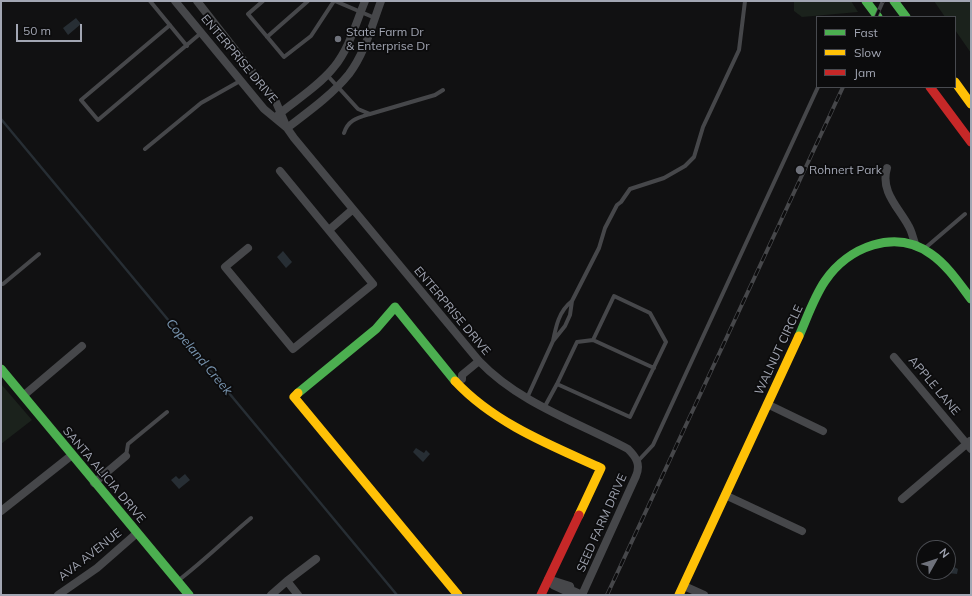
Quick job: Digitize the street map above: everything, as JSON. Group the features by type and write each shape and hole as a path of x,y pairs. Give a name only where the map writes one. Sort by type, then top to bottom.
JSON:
{"street":[{"name":"ENTERPRISE DRIVE","path":"175,1 274,118 287,128 476,364 527,399 628,448 638,461"},
{"name":"ENTERPRISE DRIVE","path":"196,1 221,30 276,102 287,128"},
{"path":"274,118 327,75 345,49 365,1"},
{"path":"287,128 349,74 358,58 381,1"},
{"path":"866,1 877,16"},
{"path":"894,1 905,16"},
{"path":"956,83 971,104"},
{"path":"931,88 971,142"},
{"path":"887,168 884,177 890,199 920,247"},
{"path":"248,248 225,267 293,349 373,284 280,171"},
{"path":"329,230 352,210"},
{"name":"WALNUT CIRCLE","path":"679,595 824,282 833,269 842,260 863,248 899,242 920,247 939,260 971,299"},
{"path":"458,595 294,397 376,329 395,307 460,381 492,412 537,438 601,468 550,580 541,595"},
{"path":"23,396 82,346"},
{"name":"APPLE LANE","path":"894,357 970,445"},
{"path":"460,381 466,379 473,371 476,364"},
{"name":"SANTA ALICIA DRIVE","path":"1,369 188,595"},
{"path":"767,404 823,431"},
{"path":"902,499 970,445"},
{"path":"1,511 72,455"},
{"path":"94,483 126,456"},
{"name":"SEED FARM DRIVE","path":"582,595 636,476 638,471 638,461"},
{"path":"726,495 802,531"},
{"name":"AVA AVENUE","path":"58,595 97,568 137,533"},
{"path":"271,595 316,559"},
{"path":"550,580 553,585 566,591 571,590 582,595"},
{"path":"287,581 298,595"},
{"path":"684,586 704,595"}],"lane":[{"path":"150,1 187,46"},
{"path":"263,1 248,14 284,57 311,36 335,1 375,18"},
{"path":"267,37 308,1"},
{"path":"527,399 553,342 565,326 570,315 572,301 617,205 621,202 630,189 664,178 685,166 694,157 703,127 739,50 745,1"},
{"path":"170,25 81,100 98,120 202,33"},
{"path":"327,75 358,109 370,114"},
{"path":"145,149 201,103 241,80"},
{"path":"638,461 653,445 818,88"},
{"path":"344,133 349,122 355,118 435,95 443,90"},
{"path":"920,247 965,214"},
{"path":"1,284 3,284 39,254"},
{"path":"558,384 630,416 666,342 650,313 614,296 593,340"},
{"path":"553,342 557,322 565,307 572,301"},
{"path":"544,408 558,384 577,342 593,340 654,368"},
{"path":"126,456 128,444 168,412"},
{"path":"178,582 211,555 216,547 251,518"}],"shaded area":[{"path":"794,1 851,1 858,12 802,17 794,11"},
{"path":"934,1 971,1 971,53 956,31 956,16 944,16"},
{"path":"76,18 81,24 68,35 63,28"},
{"path":"283,251 292,262 286,268 277,257"},
{"path":"1,384 32,420 1,444"},
{"path":"416,448 424,453 426,450 430,454 423,462 413,452"},
{"path":"185,474 190,480 179,489 171,480 176,476 179,479"}],"waterway":[{"name":"Copeland Creek","path":"1,119 397,595"}],"railway":[{"path":"876,16 883,1"},
{"path":"607,595 843,88"}],"traffic: fast":[{"path":"866,1 877,16"},
{"path":"894,1 905,16"},
{"path":"799,336 817,294 825,281 846,259 873,245 888,242 902,242 917,246 937,258 971,299"},
{"path":"298,393 376,329 395,307 455,381"},
{"path":"1,369 189,595"}],"traffic: slow":[{"path":"956,83 971,104"},
{"path":"679,595 799,336"},
{"path":"455,381 470,396 505,421 524,432 601,468 579,515"},
{"path":"298,393 294,397 458,595"}],"traffic: jam":[{"path":"931,88 971,142"},
{"path":"541,595 579,515"}],"place":[{"name":"State Farm Dr & Enterprise Dr","path":"338,39"},
{"name":"Rohnert Park","path":"800,170"}]}
